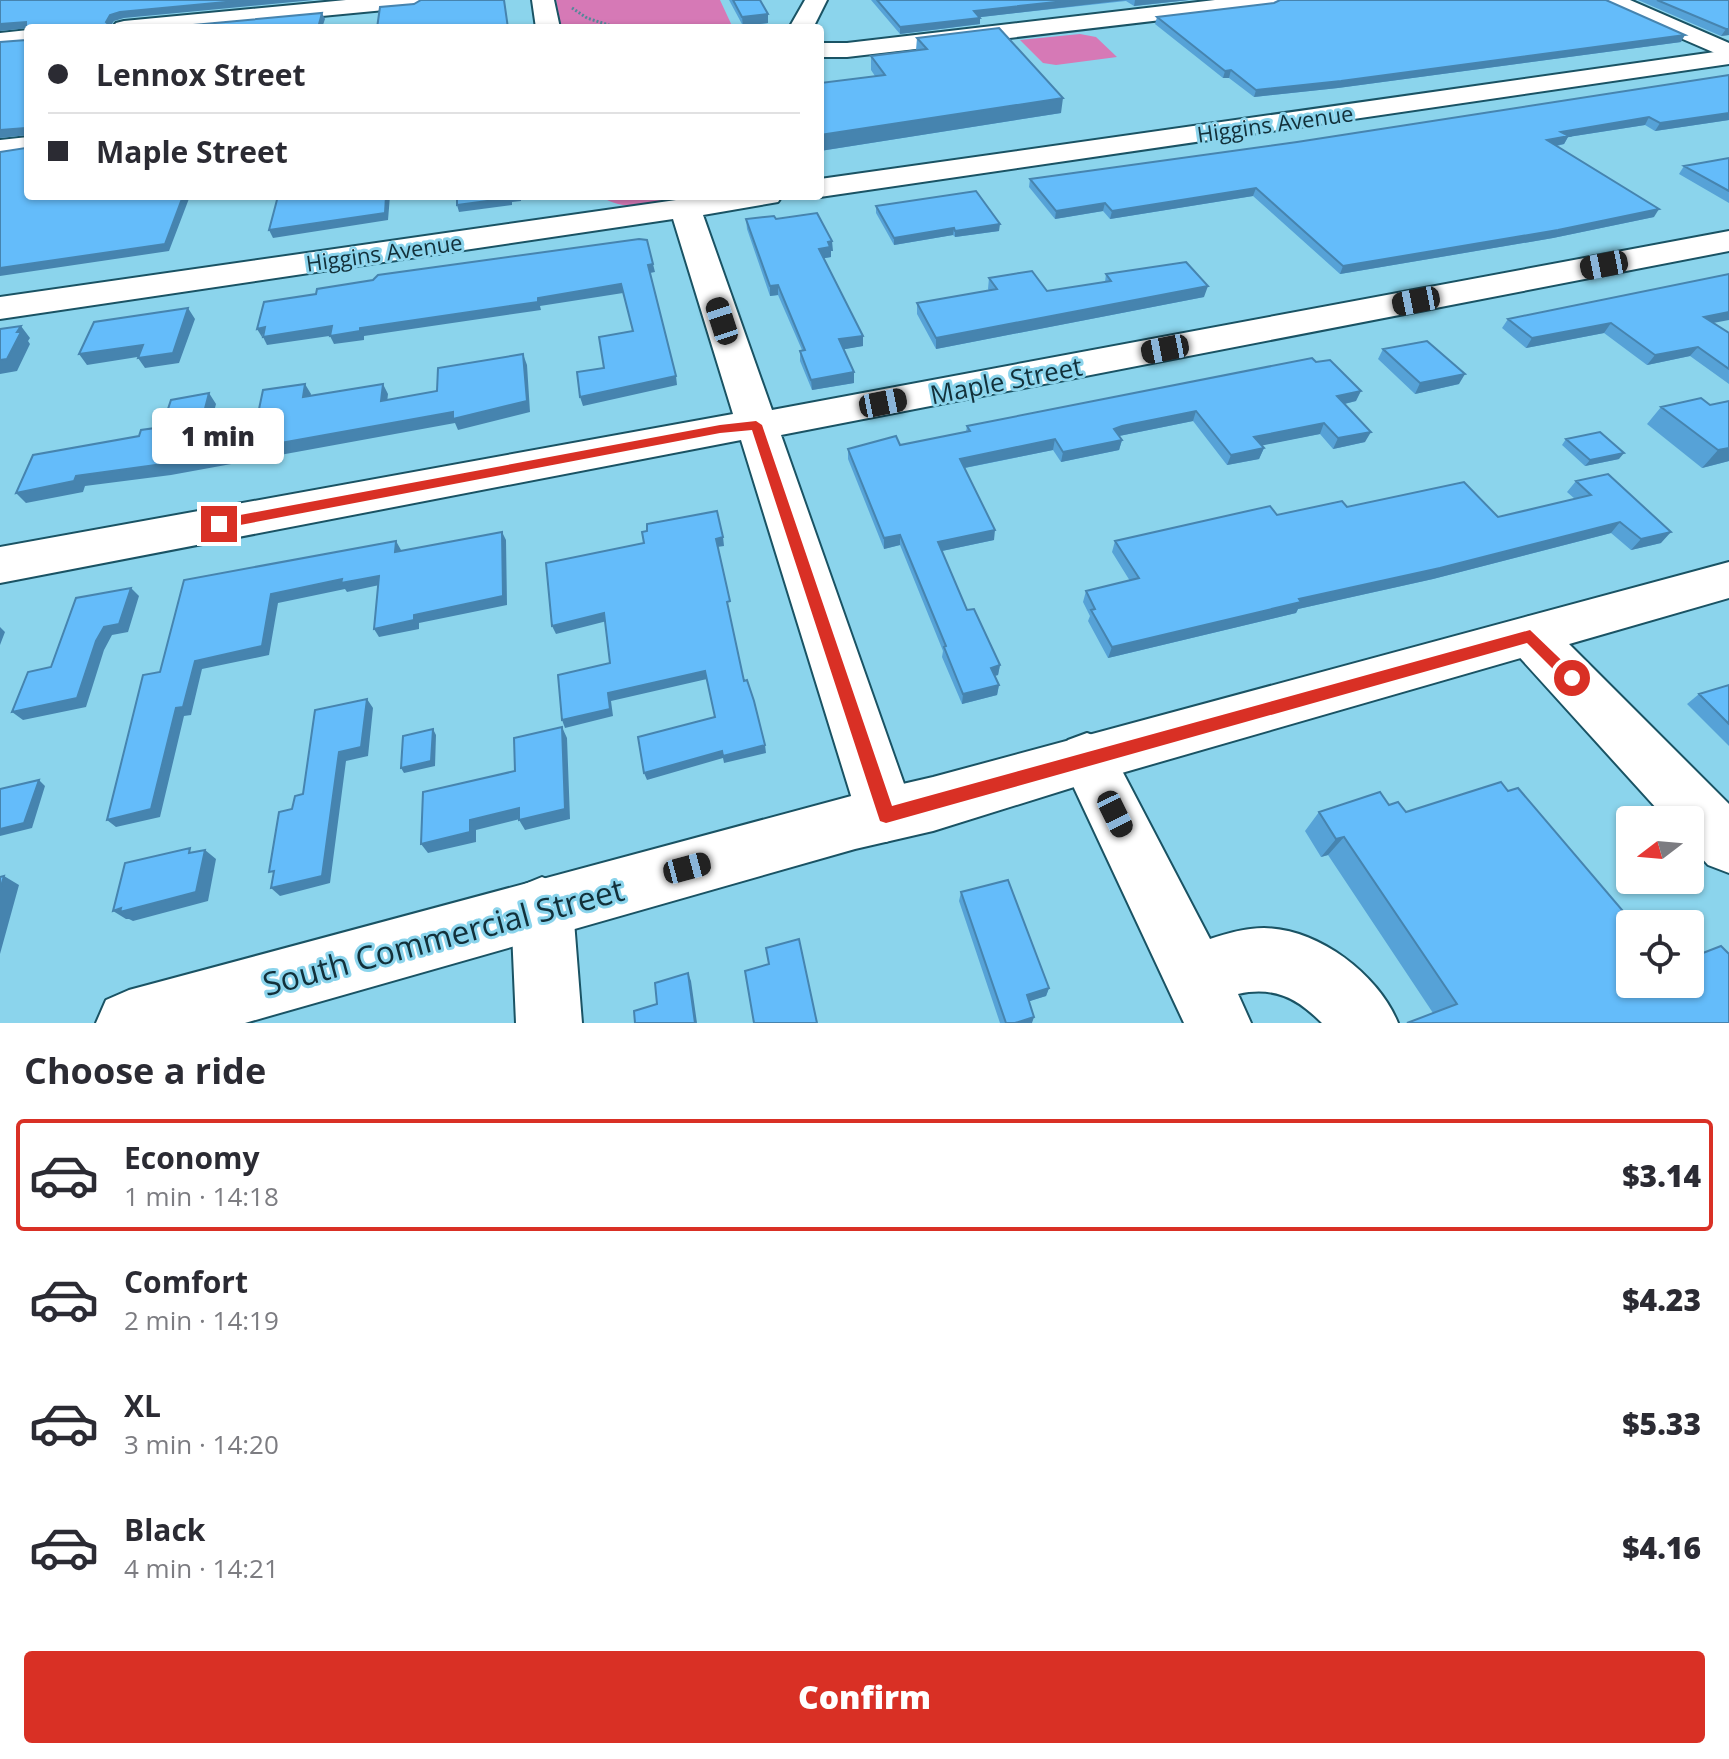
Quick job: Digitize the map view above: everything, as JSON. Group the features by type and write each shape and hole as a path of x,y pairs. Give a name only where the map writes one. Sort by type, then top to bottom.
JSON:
{"street":[{"path":"166,24 416,0"},
{"path":"803,24 816,0"},
{"path":"824,50 847,50 1272,0"},
{"path":"1612,0 1729,54"},
{"path":"549,24 554,3"},
{"path":"0,40 24,37"},
{"name":"Higgins Avenue","path":"824,187 1729,54"},
{"path":"0,149 24,146"},
{"name":"Higgins Avenue","path":"0,308 584,209 685,208 740,200"},
{"path":"685,208 886,815"},
{"name":"Maple Street","path":"0,565 1729,241"},
{"name":"South Commercial Street","path":"129,1023 1729,580"},
{"path":"1530,636 1729,845"},
{"path":"1087,758 1207,1000 1246,960 1276,958 1309,970 1343,996 1365,1023"},
{"path":"542,908 549,1023"}],"path":[{"path":"554,3 603,24"}],"shaded area":[{"path":"556,0 720,0 731,24 560,24"},
{"path":"1080,34 1096,37 1117,57 1056,65 1043,63 1020,40"},
{"path":"608,200 684,200 638,206"}],"building":[{"path":"0,0 247,0 120,12 110,15 108,24 0,24"},
{"path":"421,0 504,0 507,24 378,24 380,7 414,4"},
{"path":"733,0 760,0 768,14 742,17"},
{"path":"877,0 1074,0 974,11 980,18 900,27"},
{"path":"1280,0 1606,0 1685,35 1256,90 1231,70 1225,71 1157,17"},
{"path":"1657,0 1729,0 1729,29 1726,29"},
{"path":"322,13 319,24 204,24"},
{"path":"999,28 1063,98 824,134 824,83 885,75 871,56 927,49 917,38"},
{"path":"24,40 24,128 0,130 0,42"},
{"path":"1729,75 1729,113 1660,123 1649,117 1561,132 1569,136 1547,140 1659,209 1558,230 1343,266 1256,188 1112,211 1105,203 1056,211 1030,179 1297,142"},
{"path":"24,148 24,200 182,200 165,244 0,268 0,152"},
{"path":"1729,158 1729,191 1684,166"},
{"path":"976,191 1000,224 894,238 876,206"},
{"path":"277,200 386,200 385,213 269,230"},
{"path":"457,200 495,200 457,205"},
{"path":"817,213 832,241 828,242 830,247 819,249 863,336 839,339 854,372 811,380 800,351 805,350 778,285 770,286 746,219 774,216 776,219"},
{"path":"647,240 653,264 648,265 676,376 580,397 577,372 604,368 599,337 633,331 621,284 538,298 538,302 360,328 360,331 330,336 332,326 263,337 265,327 257,329 264,302 316,294 317,289 373,280 378,275"},
{"path":"1186,262 1208,286 936,338 917,303 997,289 989,278 1032,271 1047,291 1111,281 1106,274"},
{"path":"1729,274 1729,312 1704,317 1729,333 1729,369 1698,347 1655,355 1611,323 1532,338 1508,319"},
{"path":"188,308 173,353 138,358 143,345 79,354 94,322"},
{"path":"21,326 7,359 0,360 0,329"},
{"path":"1427,341 1465,374 1420,383 1383,349"},
{"path":"523,354 527,401 453,419 453,412 163,464 76,476 74,481 16,493 33,455 139,436 141,430 162,427 171,400 209,393 201,424 258,414 263,390 305,384 303,397 383,384 381,401 437,391 438,368"},
{"path":"1312,358 1316,362 1330,360 1361,391 1337,396 1371,432 1338,438 1324,423 1254,437 1264,448 1231,455 1196,411 1122,426 1114,429 1122,440 1063,452 1055,439 960,459 995,530 938,542 967,610 974,609 1000,665 991,668 999,685 963,694 900,535 884,538 848,449 896,436 900,445 970,431 967,426"},
{"path":"1701,398 1710,405 1729,401 1729,448 1718,450 1661,407"},
{"path":"1600,432 1624,453 1590,460 1566,439"},
{"path":"1608,474 1671,532 1641,539 1620,522 1112,647 1091,610 1095,609 1086,591 1139,578 1115,541 1270,506 1277,515 1342,501 1347,507 1464,482 1498,517 1591,495 1576,481"},
{"path":"717,511 723,537 716,539 730,601 727,602 744,681 747,680 754,701 765,745 723,756 722,751 644,773 638,737 715,717 705,671 608,693 610,709 562,720 558,675 610,663 604,613 552,626 546,563 644,543 642,532 647,531 647,524"},
{"path":"502,532 503,596 414,615 414,620 374,629 379,576 341,583 342,579 271,594 262,646 195,661 183,707 176,708 151,809 107,820 143,675 160,672 184,580 396,541 395,552"},
{"path":"131,588 119,624 104,627 96,641 77,698 12,712 28,672 51,667 76,598"},
{"path":"1729,685 1729,724 1699,694"},
{"path":"367,699 361,747 339,752 322,876 271,888 274,871 269,872 279,812 292,809 295,796 303,794 315,710"},
{"path":"562,727 565,809 519,820 519,808 470,820 470,832 421,844 423,792 515,771 514,738"},
{"path":"433,729 431,761 401,768 403,736"},
{"path":"39,780 24,823 0,829 0,789"},
{"path":"1501,782 1508,791 1518,788 1622,910 1616,910 1616,998 1704,998 1704,953 1721,946 1729,954 1729,1023 1407,1023 1457,1004 1344,837 1336,839 1319,812 1380,792 1389,805 1398,802 1406,812"},
{"path":"190,848 189,853 205,850 196,892 120,912 121,908 113,911 125,863"},
{"path":"1008,880 1049,988 1027,995 1034,1017 1015,1023 1006,1023 961,892"},
{"path":"799,939 817,1023 754,1023 745,971 769,964 766,948"},
{"path":"688,973 695,1023 635,1023 634,1011 657,1004 655,983"}],"route":[{"path":"219,524 720,429 756,425 886,815 1530,636 1572,678"}]}
